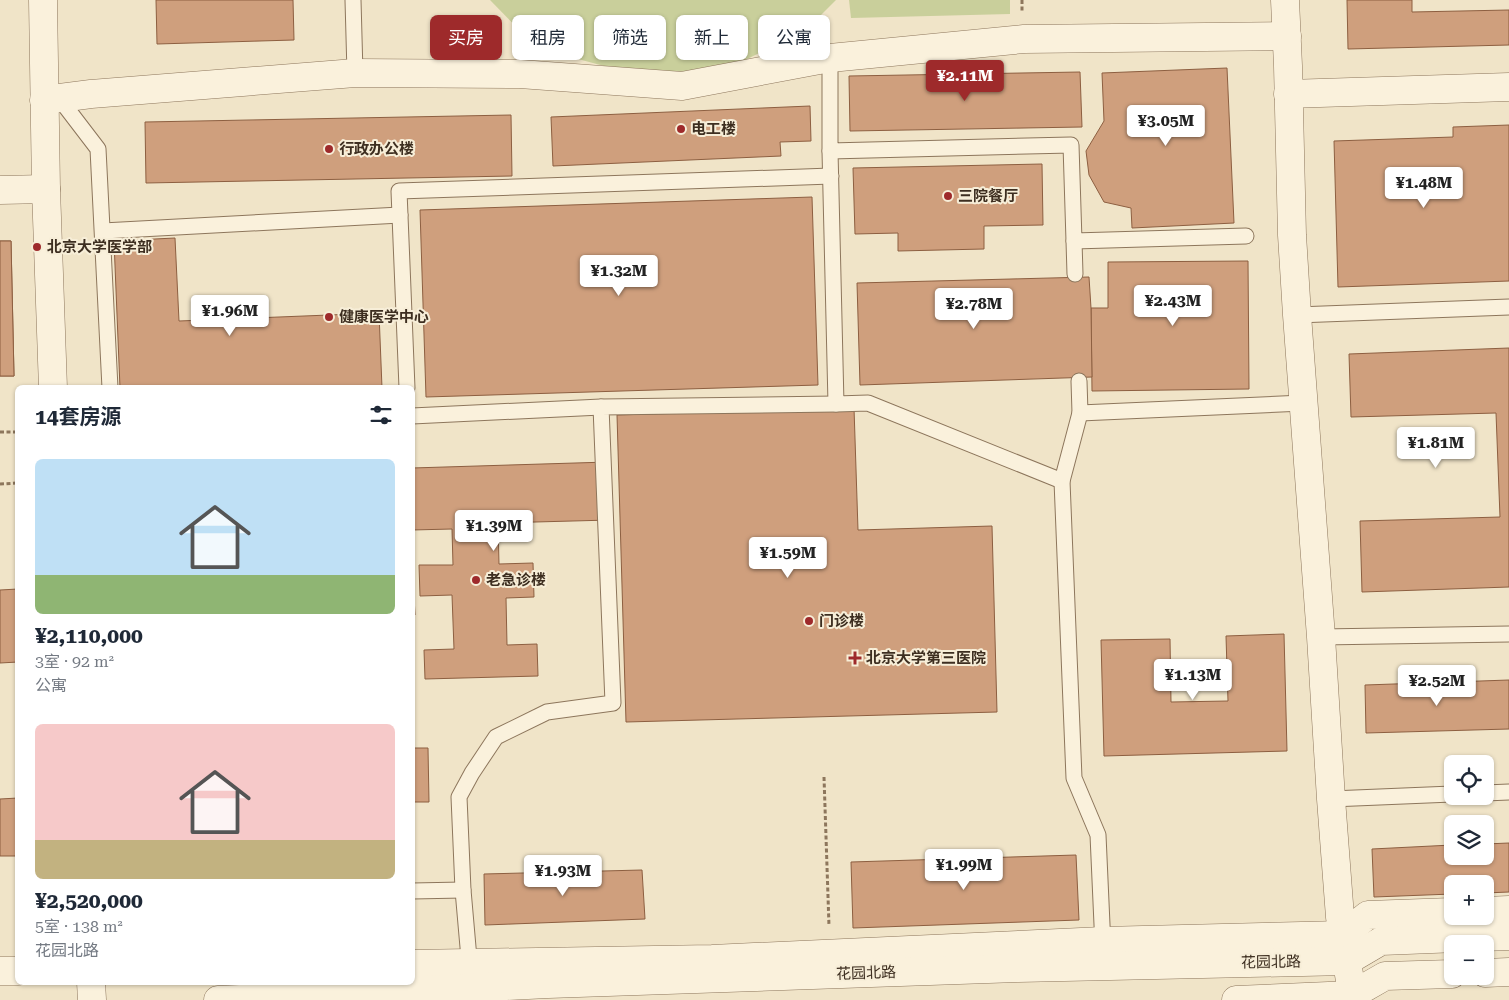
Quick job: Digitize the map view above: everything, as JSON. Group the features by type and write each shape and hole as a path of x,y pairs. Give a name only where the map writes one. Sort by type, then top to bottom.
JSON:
{"street":[{"path":"43,0 51,99 46,189 54,385"},
{"path":"1285,0 1292,235 1297,315 1321,637 1330,799 1345,948 1352,997"},
{"path":"830,58 1024,38 1287,36"},
{"path":"51,99 355,74 520,74 682,86 819,60"},
{"path":"1288,94 1509,87"},
{"path":"0,190 46,189"},
{"path":"1494,911 1509,910"},
{"path":"1345,948 1368,915 1444,912"},
{"name":"花园北路","path":"415,979 470,975 1103,953 1345,948 1382,941 1509,936"},
{"path":"415,965 470,975 712,959 830,954 1103,953"},
{"path":"0,971 15,971"},
{"path":"1494,973 1509,972"},
{"path":"1236,1000 1352,997 1385,976 1444,974"},
{"path":"91,985 92,1000"},
{"name":"花园北路","path":"218,1000 256,999 284,989 337,985"}],"lane":[{"path":"353,0 355,74"},
{"path":"830,60 830,151 836,404"},
{"path":"51,99 98,149 110,385"},
{"path":"830,151 1071,145 1075,274"},
{"path":"407,385 399,191 831,176"},
{"path":"103,231 400,215"},
{"path":"1074,241 1246,236"},
{"path":"1297,315 1509,307"},
{"path":"1079,381 1080,413 1062,481 1074,778 1098,835 1103,953"},
{"path":"415,416 601,407 868,403 1062,481"},
{"path":"1080,413 1303,403"},
{"path":"470,975 462,890 459,797 472,773 496,737 547,712 613,703 601,407"},
{"path":"1321,637 1509,634"},
{"path":"1494,793 1509,792"},
{"path":"1330,799 1444,794"},
{"path":"415,891 462,890"}],"path":[{"path":"0,432 15,432"},
{"path":"0,484 15,483"},
{"path":"824,777 830,954"}],"green space":[{"path":"490,0 836,0 821,15 758,15 758,54 748,59 748,15 676,15 676,60 745,60 690,74 639,72 582,60 584,60 584,15 512,15 512,23"},
{"path":"849,0 1010,0 1010,14 851,18"}],"building":[{"path":"156,0 293,0 294,40 157,44"},
{"path":"1347,0 1412,0 1412,12 1509,10 1509,45 1348,49"},
{"path":"1227,68 1234,223 1132,228 1131,208 1104,202 1089,175 1086,151 1104,121 1102,73"},
{"path":"1080,72 1082,127 850,131 849,76"},
{"name":"电工楼","path":"810,106 811,141 780,142 781,156 553,166 551,117"},
{"name":"行政办公楼","path":"511,115 512,176 146,183 145,122"},
{"path":"1509,125 1509,281 1338,287 1334,141 1453,137 1453,127"},
{"name":"三院餐厅","path":"1042,164 1043,225 984,226 984,249 898,251 898,233 855,234 853,168"},
{"path":"812,197 818,385 426,397 420,210"},
{"name":"健康医学中心","path":"175,238 179,321 379,313 382,385 120,385 114,241"},
{"path":"0,241 11,241 14,376 0,376"},
{"path":"0,241 11,241 14,376 0,376"},
{"path":"1248,261 1249,389 1092,391 1091,308 1108,308 1108,262"},
{"path":"1089,277 1092,377 860,385 857,283"},
{"path":"1509,348 1509,587 1362,592 1360,521 1500,517 1496,413 1351,417 1349,354"},
{"name":"门诊楼","path":"854,408 858,530 992,526 997,712 626,722 617,415"},
{"name":"老急诊楼","path":"608,462 610,520 498,523 499,564 533,563 534,597 506,598 507,645 537,644 538,676 425,679 424,650 454,649 452,595 420,596 419,565 453,565 452,529 415,530 415,468"},
{"path":"15,589 15,662 0,663 0,590"},
{"path":"1284,634 1287,751 1104,756 1101,640 1170,639 1171,702 1228,701 1226,636"},
{"path":"1509,680 1509,729 1366,733 1365,685"},
{"path":"415,748 428,748 429,802 415,802"},
{"path":"15,798 15,856 0,856 0,799"},
{"path":"1509,843 1509,892 1494,893 1494,875 1444,875 1444,894 1374,897 1372,849 1444,845 1444,865 1494,865 1494,844"},
{"path":"1076,855 1079,920 853,928 851,862"},
{"path":"642,870 645,919 485,925 484,874"}],"place":[{"name":"电工楼","path":"681,129"},
{"name":"行政办公楼","path":"329,149"},
{"name":"三院餐厅","path":"948,196"},
{"name":"北京大学医学部","path":"37,247"},
{"name":"健康医学中心","path":"329,317"},
{"name":"老急诊楼","path":"476,580"},
{"name":"门诊楼","path":"809,621"},
{"name":"北京大学第三医院","path":"855,658"}]}
